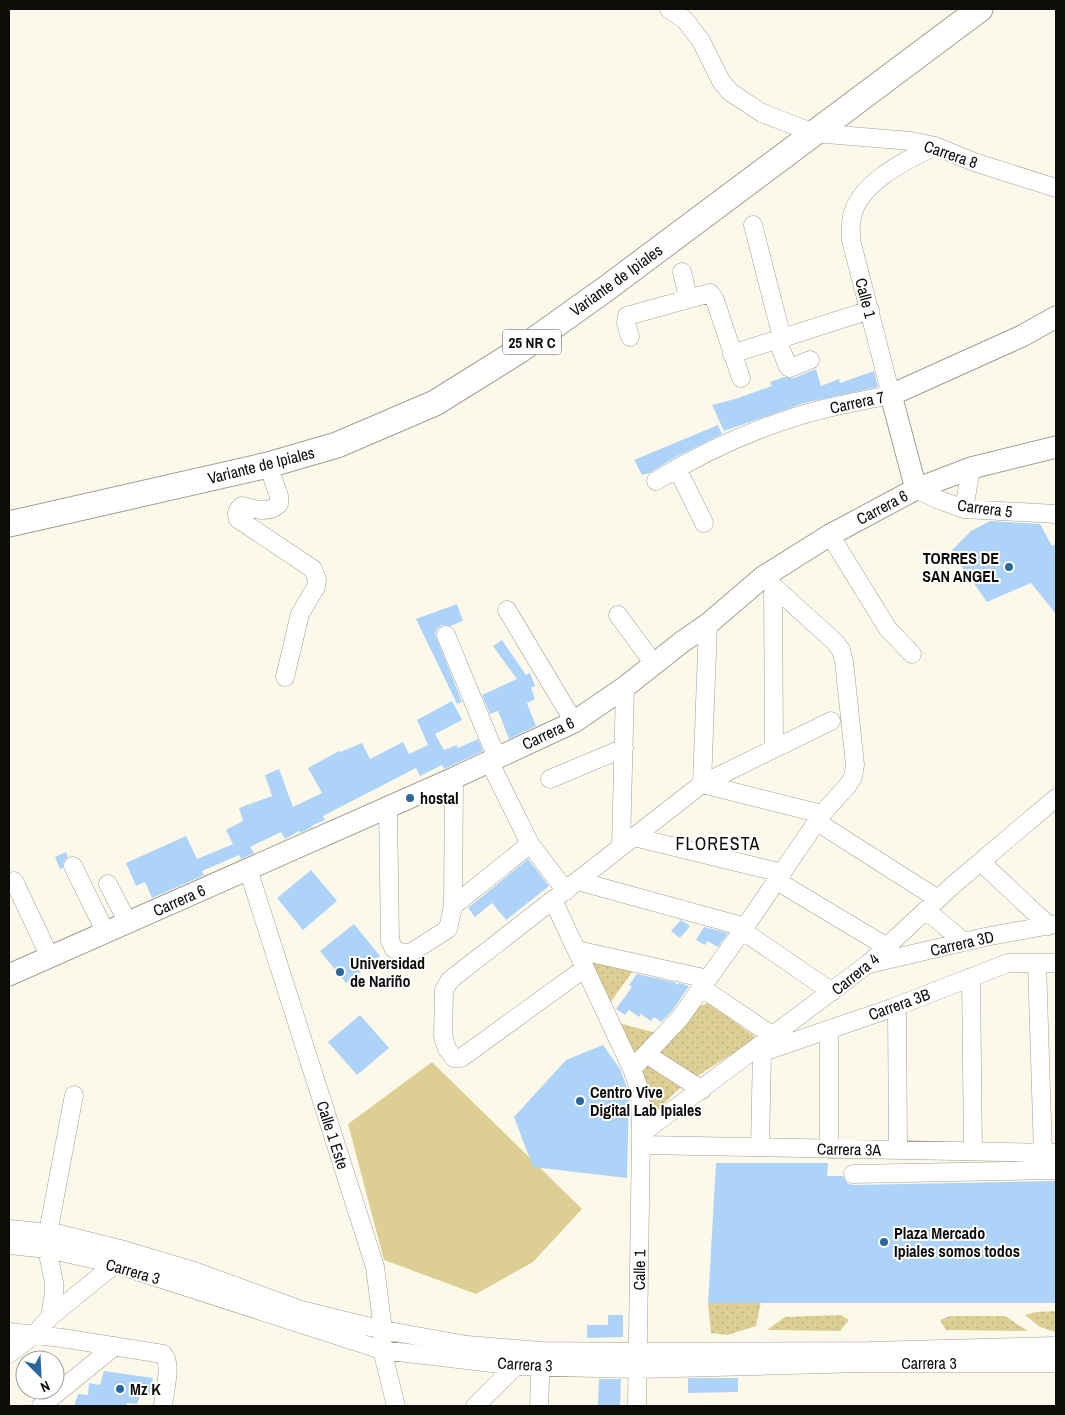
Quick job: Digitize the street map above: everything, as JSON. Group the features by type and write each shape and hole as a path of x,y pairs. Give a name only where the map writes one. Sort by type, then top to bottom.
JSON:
{"highway":[{"name":"Variante de Ipiales","path":"9,524 268,465 337,445 435,404 520,350 607,288 980,9"}],"main road":[{"name":"Carrera 7","path":"891,395 1022,336 1056,317"},
{"name":"Calle 1","path":"891,395 916,489"},
{"name":"Carrera 6","path":"9,975 388,808 574,722 625,687 830,535 916,489 971,468 1056,447"}],"street":[{"name":"Carrera 8","path":"669,9 685,20 701,41 721,81 730,92 762,112 814,133 911,141 935,146 974,162 1056,188"},
{"name":"Calle 1","path":"891,395 851,240 852,216 862,195 890,169 935,146"},
{"path":"753,225 779,339 788,367 790,368 810,360"},
{"path":"682,272 688,298"},
{"path":"630,337 626,323 627,316 688,298 705,294 712,295 741,378"},
{"path":"732,354 870,310"},
{"name":"Carrera 7","path":"656,481 728,442 781,421 835,406 891,395"},
{"path":"268,465 279,504 271,510 242,506 237,512 238,520 313,569 317,580 316,587 300,614 285,677"},
{"path":"677,468 704,523"},
{"path":"964,509 971,468"},
{"name":"Carrera 5","path":"916,489 964,509 1056,514"},
{"path":"830,535 888,629 912,654"},
{"path":"768,581 774,748"},
{"path":"632,1069 680,1018 744,929 819,818 853,777 855,765 844,661 841,650 835,642 768,581"},
{"path":"507,610 574,722"},
{"path":"618,615 654,664"},
{"path":"702,784 708,624"},
{"name":"Calle 1","path":"446,636 491,744 493,759 530,844 566,891 577,950 632,1069 640,1091 637,1406"},
{"path":"625,687 624,748 628,842"},
{"path":"585,968 460,1058 454,1058 447,1049 443,1036 444,990 450,980 702,784 831,721"},
{"path":"550,779 624,748"},
{"path":"388,808 390,941 394,950 410,953 448,929 453,906 454,778"},
{"path":"702,784 819,818 932,905 964,942"},
{"name":"Carrera 4","path":"641,1140 702,1090 868,964 932,905 1056,798"},
{"path":"628,842 779,877 887,948"},
{"path":"453,906 530,844"},
{"path":"981,862 1053,925"},
{"path":"73,866 106,932"},
{"name":"Calle 1 Este","path":"248,869 375,1267 383,1330 382,1350 396,1406"},
{"path":"14,881 50,957"},
{"path":"108,884 128,923"},
{"path":"566,891 744,929 832,992"},
{"name":"Carrera 3D","path":"868,964 964,942 1053,925"},
{"path":"577,950 705,983 773,1036"},
{"path":"1037,962 1050,1153"},
{"name":"Carrera 3B","path":"744,1058 897,1006 1008,963 1056,963"},
{"path":"971,977 973,1151"},
{"path":"897,1006 898,1150"},
{"path":"829,1029 829,1148"},
{"path":"760,1147 762,1052"},
{"path":"646,1054 702,1090"},
{"path":"50,1317 54,1282 48,1241 74,1095"},
{"name":"Carrera 3A","path":"641,1140 760,1147 1050,1153"},
{"path":"852,1174 1056,1170"},
{"name":"Carrera 3","path":"9,1228 48,1241"},
{"name":"Carrera 3","path":"9,1245 48,1241 60,1234 382,1350 516,1366 541,1358"},
{"path":"9,1354 35,1334 50,1317 120,1257"},
{"name":"Carrera 3","path":"120,1257 191,1270 301,1310 383,1330 541,1358 863,1364 1056,1363"},
{"path":"9,1332 35,1334 163,1354 168,1358 168,1366 160,1402"},
{"path":"40,1406 115,1346"},
{"name":"Carrera 3","path":"637,1361 869,1351 1056,1346"},
{"path":"539,1406 541,1358"},
{"path":"475,1406 516,1366"}],"shaded area":[{"path":"583,956 635,968 610,1003"},
{"path":"708,1003 757,1038 691,1080 658,1051 693,1009"},
{"path":"615,1022 660,1034 632,1056"},
{"path":"432,1062 582,1209 533,1262 476,1294 384,1260 348,1124"},
{"path":"647,1064 682,1086 651,1116 636,1067"},
{"path":"761,1302 756,1326 727,1335 711,1333 708,1303"},
{"path":"1056,1311 1056,1332 1040,1327 1025,1315 1036,1312"},
{"path":"841,1315 849,1320 840,1331 767,1330 785,1317"},
{"path":"950,1316 1005,1316 1028,1331 946,1330 940,1320"}],"building":[{"path":"816,369 821,386 839,379 840,383 874,371 878,387 804,403 724,431 712,405 772,386 770,382 784,377 794,378"},
{"path":"718,425 722,434 672,459 650,473 642,475 634,460"},
{"name":"TORRES DE SAN ANGEL","path":"990,521 1040,524 1052,546 1056,544 1056,614 1031,583 987,602 951,551 971,531"},
{"path":"457,604 463,621 450,626 442,625 435,634 462,702 457,704 416,619"},
{"path":"502,640 526,675 530,673 535,686 531,688 535,699 527,703 536,726 509,739 498,711 490,714 482,695 517,679 493,646"},
{"path":"452,701 462,720 435,734 444,750 457,745 458,748 478,739 483,751 444,769 442,765 420,776 416,768 323,816 325,820 300,833 299,831 285,839 281,832 250,847 254,853 241,859 239,855 202,871 204,875 152,898 145,882 136,886 126,863 186,836 197,859 233,844 226,830 243,821 239,808 272,796 265,775 279,769 293,807 322,793 308,768 339,751 362,743 370,759 403,742 409,754 428,745 417,720"},
{"path":"66,852 68,857 64,861 63,868 60,869 55,857"},
{"path":"528,859 549,886 506,920 492,903 475,917 468,908"},
{"path":"311,870 337,901 303,930 277,898"},
{"path":"681,920 690,926 680,938 671,931"},
{"path":"354,924 380,956 346,983 320,951"},
{"path":"704,927 728,933 718,947 707,941 705,945 696,940"},
{"path":"637,974 689,986 672,1011 661,1022 654,1017 651,1021 641,1014 639,1017 629,1010 625,1015 616,1009 632,987 629,985"},
{"path":"360,1015 389,1048 357,1075 328,1042"},
{"name":"Centro Vive Digital Lab Ipiales","path":"603,1045 620,1069 629,1093 627,1178 533,1167 514,1117 566,1060"},
{"name":"Plaza Mercado Ipiales somos todos","path":"716,1163 828,1163 827,1176 843,1176 847,1183 853,1185 1056,1181 1056,1303 708,1303"},
{"path":"608,1315 623,1315 623,1337 587,1338 587,1325 608,1325"},
{"name":"Mz K","path":"104,1371 153,1378 150,1395 141,1394 137,1404 127,1403 126,1406 74,1406 78,1394 88,1395 89,1383 100,1385"},
{"path":"688,1378 738,1378 738,1392 688,1393"},
{"path":"599,1379 621,1379 620,1406 598,1406"}],"place":[{"name":"TORRES DE SAN ANGEL","path":"1009,567"},
{"name":"hostal","path":"410,798"},
{"name":"Universidad de Nariño","path":"340,972"},
{"name":"Centro Vive Digital Lab Ipiales","path":"580,1101"},
{"name":"Plaza Mercado Ipiales somos todos","path":"884,1242"},
{"name":"Mz K","path":"120,1389"}],"district":[{"name":"FLORESTA","path":"718,843"}]}
